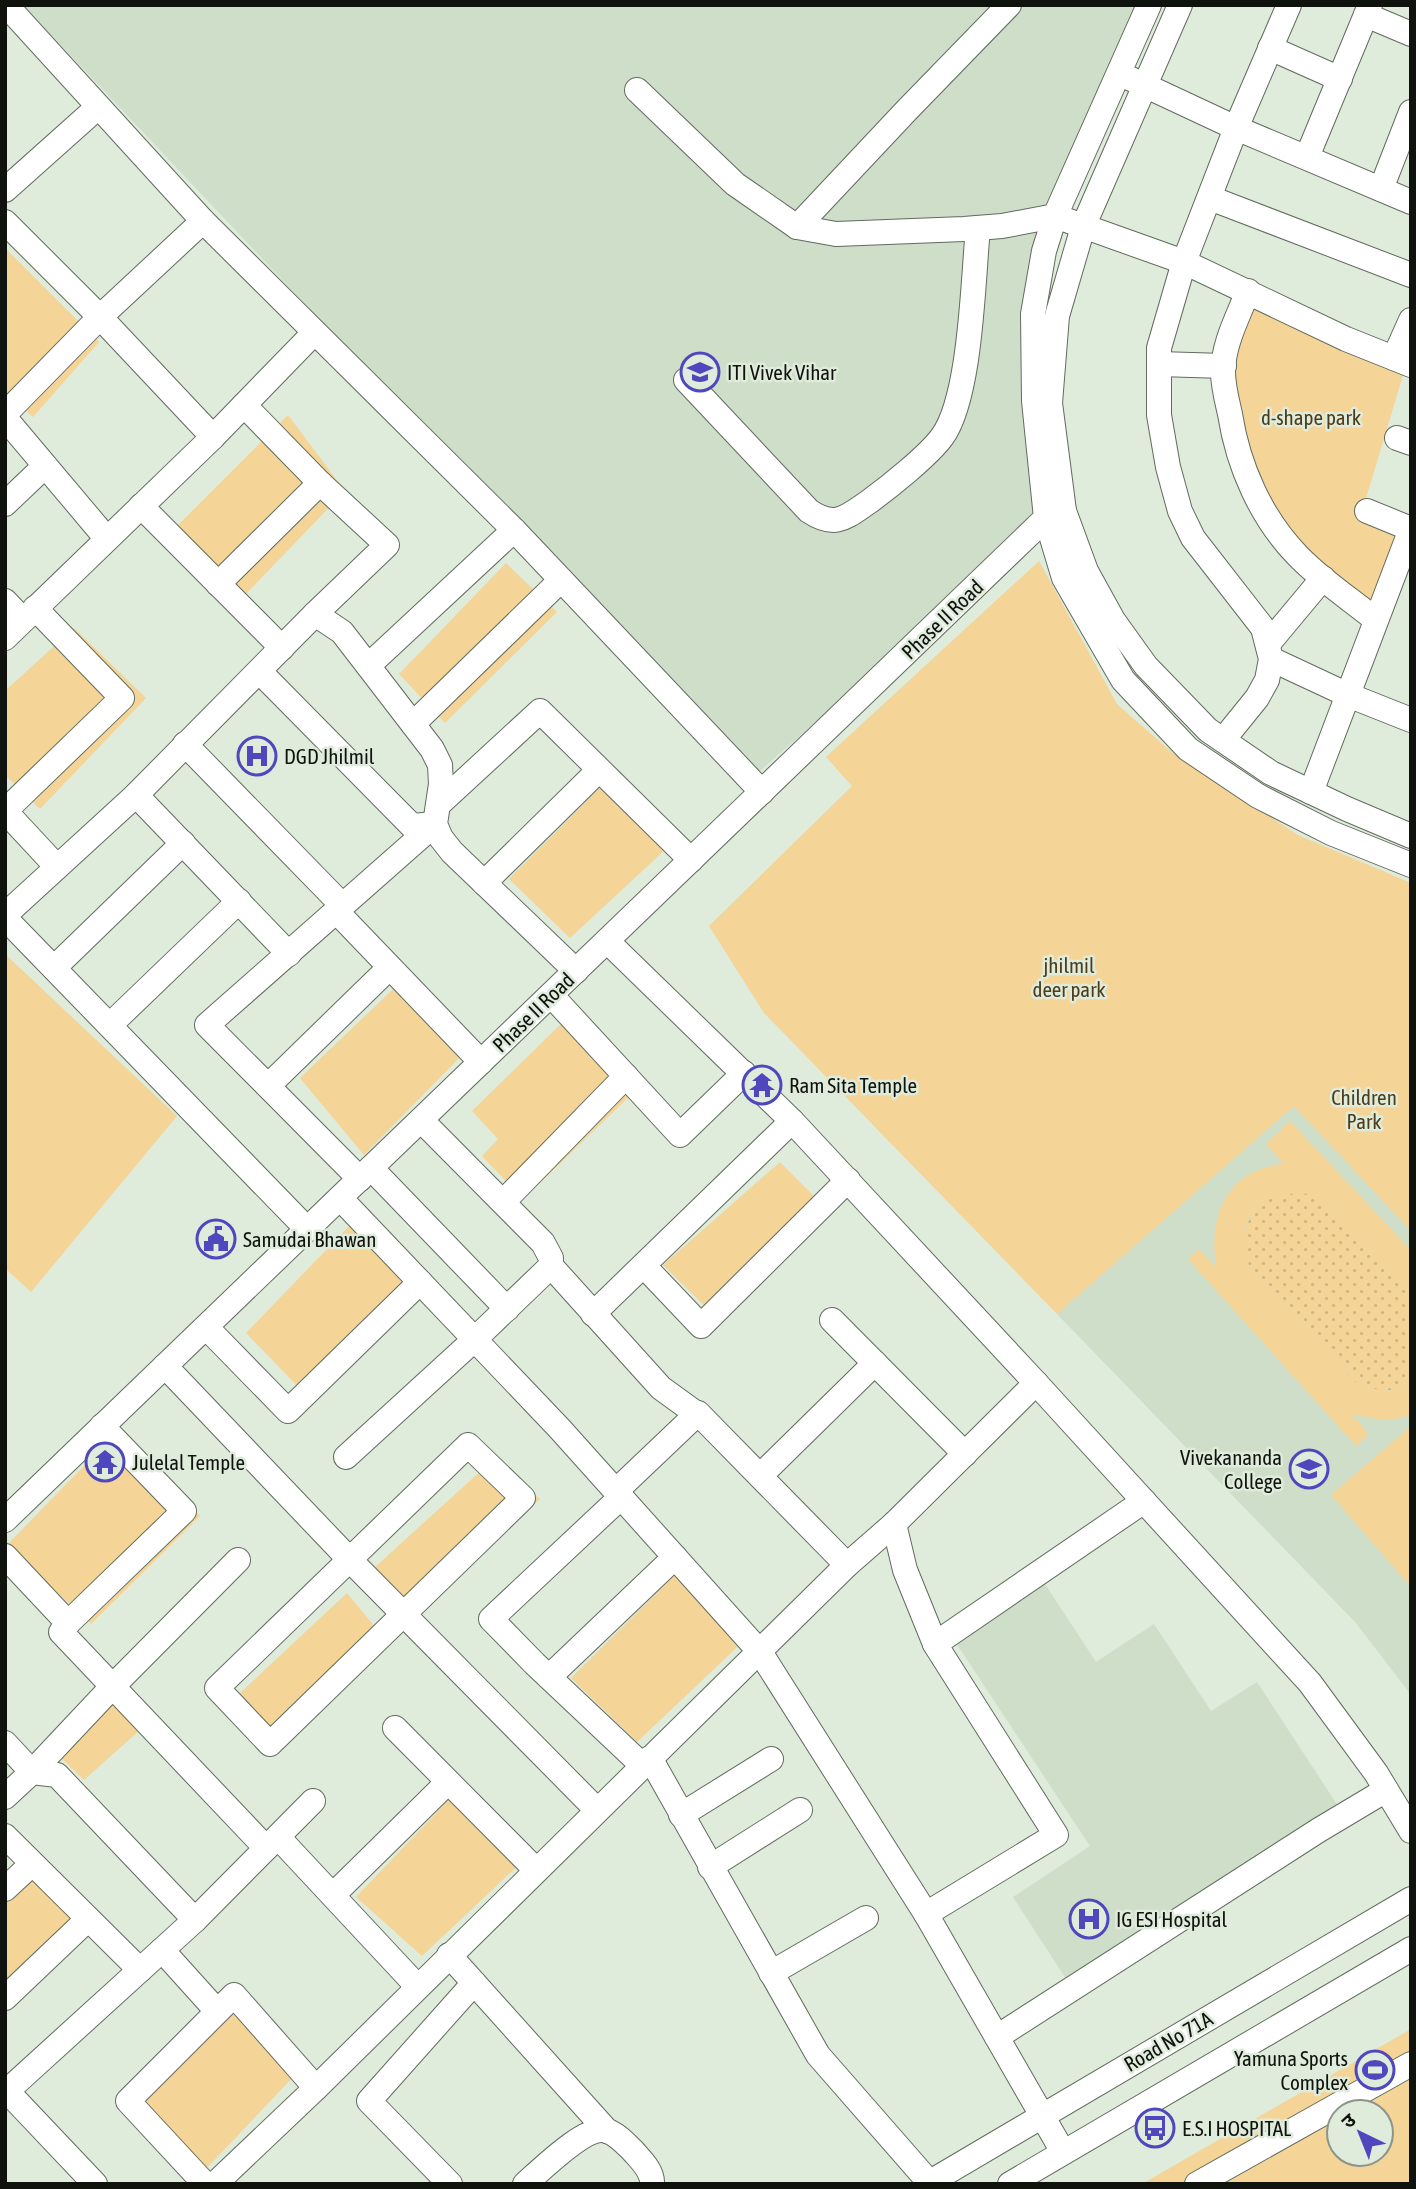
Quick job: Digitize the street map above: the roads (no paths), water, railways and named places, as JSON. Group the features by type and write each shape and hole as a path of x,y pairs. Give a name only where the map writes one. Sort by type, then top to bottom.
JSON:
{"street":[{"path":"6,5 203,221 514,530 762,792"},
{"path":"797,227 1009,5"},
{"path":"1149,5 1055,216 1044,251 1033,314 1034,401 1064,578 1123,680 1188,749 1258,796 1331,833 1411,865"},
{"path":"1180,5 1083,227 1057,316 1050,402 1055,515 1113,620 1146,666 1208,730 1271,773 1411,836"},
{"path":"1223,740 1257,698 1267,680 1270,652 1264,628 1194,538 1180,511 1168,467 1159,415 1159,348 1184,261 1236,128 1289,5"},
{"path":"1307,157 1368,10 1411,34"},
{"path":"1270,48 1340,79"},
{"path":"1118,74 1236,128 1411,202"},
{"path":"637,90 735,184 797,227 836,234 978,228 1055,216 1184,261 1346,339 1402,362 1411,320"},
{"path":"5,190 99,107"},
{"path":"1381,189 1410,117"},
{"path":"1210,198 1411,275"},
{"path":"107,539 5,416 100,317 203,221"},
{"path":"5,222 100,317 213,438"},
{"path":"686,380 809,511 820,519 831,522 848,516 882,492 942,437 953,415 965,367 978,228"},
{"path":"1248,291 1227,344 1223,373 1234,444 1256,496 1273,525 1297,555 1376,620"},
{"path":"5,638 213,438 314,333"},
{"path":"1159,364 1224,366"},
{"path":"244,405 320,483 387,545 136,795 5,917 307,1229"},
{"path":"5,504 45,466"},
{"path":"218,584 320,483"},
{"path":"141,506 282,648"},
{"path":"1311,792 1411,529 1367,511"},
{"name":"Phase II Road","path":"5,1520 762,792 1055,515"},
{"path":"369,665 514,530"},
{"path":"1270,652 1323,578"},
{"path":"413,724 561,580"},
{"path":"5,601 29,614 122,698 5,811 57,867"},
{"path":"315,614 342,632 432,749 440,765 441,784 436,815 441,838 452,852 576,971"},
{"path":"1270,652 1348,695 1411,720"},
{"path":"259,671 412,826 436,815"},
{"path":"507,1309 366,1173 268,1086 208,1025 337,912 540,711 691,860"},
{"path":"185,744 340,903 337,912"},
{"path":"484,883 598,771"},
{"path":"136,795 289,954"},
{"path":"54,968 183,843"},
{"path":"110,1025 239,901"},
{"path":"337,912 481,1062"},
{"path":"607,941 744,1073 848,1180 1310,1683 1386,1790 1411,1831"},
{"path":"268,1086 389,968"},
{"path":"551,995 680,1135 744,1073"},
{"path":"503,1202 626,1076"},
{"path":"421,1120 543,1243 551,1258 551,1266 661,1388 697,1414 847,1565"},
{"path":"593,1314 792,1121"},
{"path":"644,1266 701,1326 848,1180"},
{"path":"340,1198 618,1494 760,1651 926,1913 1063,2152"},
{"path":"346,1457 551,1266"},
{"path":"206,1327 288,1411 420,1282"},
{"path":"832,1320 965,1454"},
{"path":"760,1476 875,1363"},
{"path":"165,1366 350,1560 597,1810"},
{"path":"215,2184 1036,1383"},
{"path":"697,1414 491,1619 549,1677 646,1762 681,1815 818,2055 928,2183"},
{"path":"102,1426 184,1511 61,1632 112,1686 272,1843 332,1895 417,1986"},
{"path":"468,1445 523,1497 404,1614 270,1744 217,1688 468,1445"},
{"path":"935,1644 1144,1501"},
{"path":"894,1524 905,1570 935,1644 1056,1835 926,1913"},
{"path":"5,1556 68,1623"},
{"path":"549,1677 675,1557"},
{"path":"5,1797 238,1560"},
{"path":"395,1728 536,1870"},
{"path":"5,1744 32,1772 57,1775 195,1920"},
{"path":"681,1815 771,1759"},
{"path":"332,1895 447,1783"},
{"path":"998,2036 1386,1790"},
{"path":"96,2184 6,2090 195,1920 313,1801"},
{"path":"710,1867 800,1810"},
{"path":"5,1836 140,1970"},
{"path":"5,1889 32,1864"},
{"name":"Road No 71A","path":"928,2183 1411,1899"},
{"path":"771,1973 866,1918"},
{"path":"5,1998 87,1920"},
{"name":"Road No 71A","path":"1010,2184 1411,1949"},
{"path":"162,1950 217,2011"},
{"path":"449,1955 607,2131 623,2141 642,2161 653,2177 652,2184"},
{"path":"450,2184 369,2101 474,1983"},
{"path":"205,2184 128,2101 234,1995 316,2088"},
{"path":"1197,2184 1411,2064"},
{"path":"525,2184 559,2154 596,2130 607,2131"}],"place":[{"name":"ITI Vivek Vihar","path":"700,372"},
{"name":"DGD Jhilmil","path":"257,756"},
{"name":"Ram Sita Temple","path":"762,1085"},
{"name":"Samudai Bhawan","path":"216,1239"},
{"name":"Julelal Temple","path":"105,1462"},
{"name":"Vivekananda College","path":"1309,1469"},
{"name":"IG ESI Hospital","path":"1089,1919"},
{"name":"Yamuna Sports Complex","path":"1375,2070"},
{"name":"E.S.I HOSPITAL","path":"1155,2128"}],"park label":[{"name":"d-shape park","path":"1311,417"},
{"name":"jhilmil deer park","path":"1069,977"},
{"name":"Children Park","path":"1364,1109"}]}
